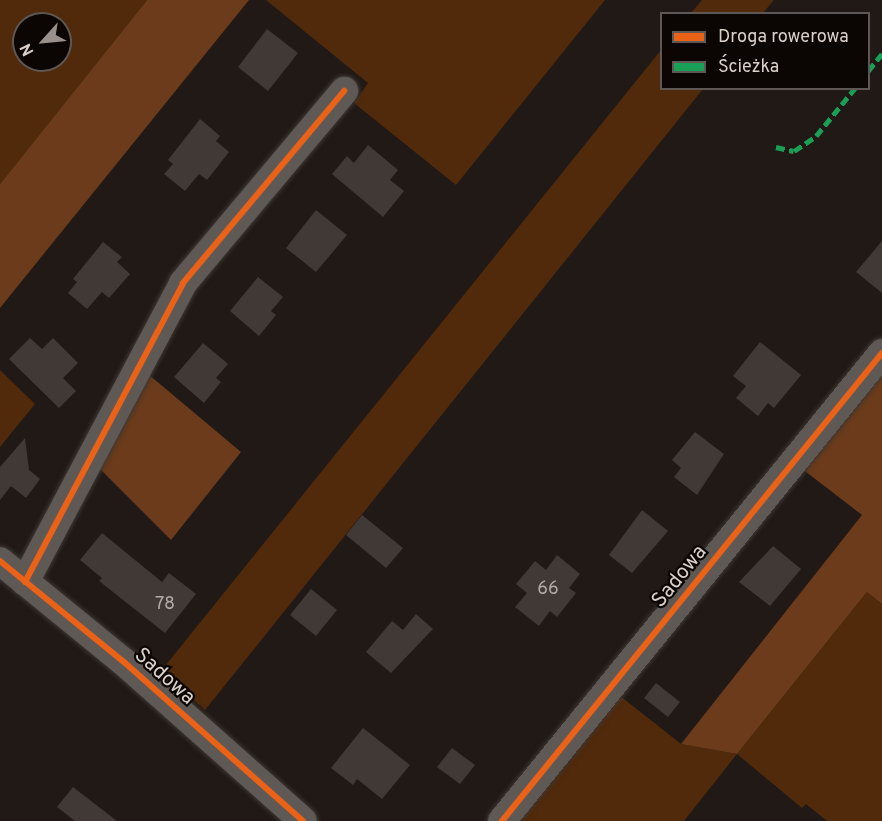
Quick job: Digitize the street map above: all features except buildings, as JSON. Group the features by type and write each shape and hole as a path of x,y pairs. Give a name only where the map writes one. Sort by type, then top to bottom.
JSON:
{"street":[{"path":"25,582 183,283 344,92"},
{"name":"Sadowa","path":"502,821 882,353"},
{"name":"Sadowa","path":"0,561 124,662 303,821"}],"shaded area":[{"path":"0,0 147,0 0,184"},
{"path":"147,0 249,0 0,308 0,184"},
{"path":"266,0 605,0 456,185 354,103 368,83"},
{"path":"702,0 774,0 764,12 692,12"},
{"path":"660,51 660,90 702,90 205,710 161,671"},
{"path":"882,366 882,604 867,592 737,754 681,744 862,515 801,468"},
{"path":"0,370 35,404 0,447"},
{"path":"148,374 241,452 171,540 100,469"},
{"path":"867,592 882,604 882,821 827,821 806,804 802,808 737,754"},
{"path":"619,695 681,744 737,754 684,821 517,821"}],"marked path":[{"path":"870,69 882,54"},
{"path":"776,147 794,151 816,136 853,90"}],"cycle path":[{"path":"25,582 183,283 344,91"},
{"path":"502,821 882,353"},
{"path":"0,561 124,662 303,821"}]}
